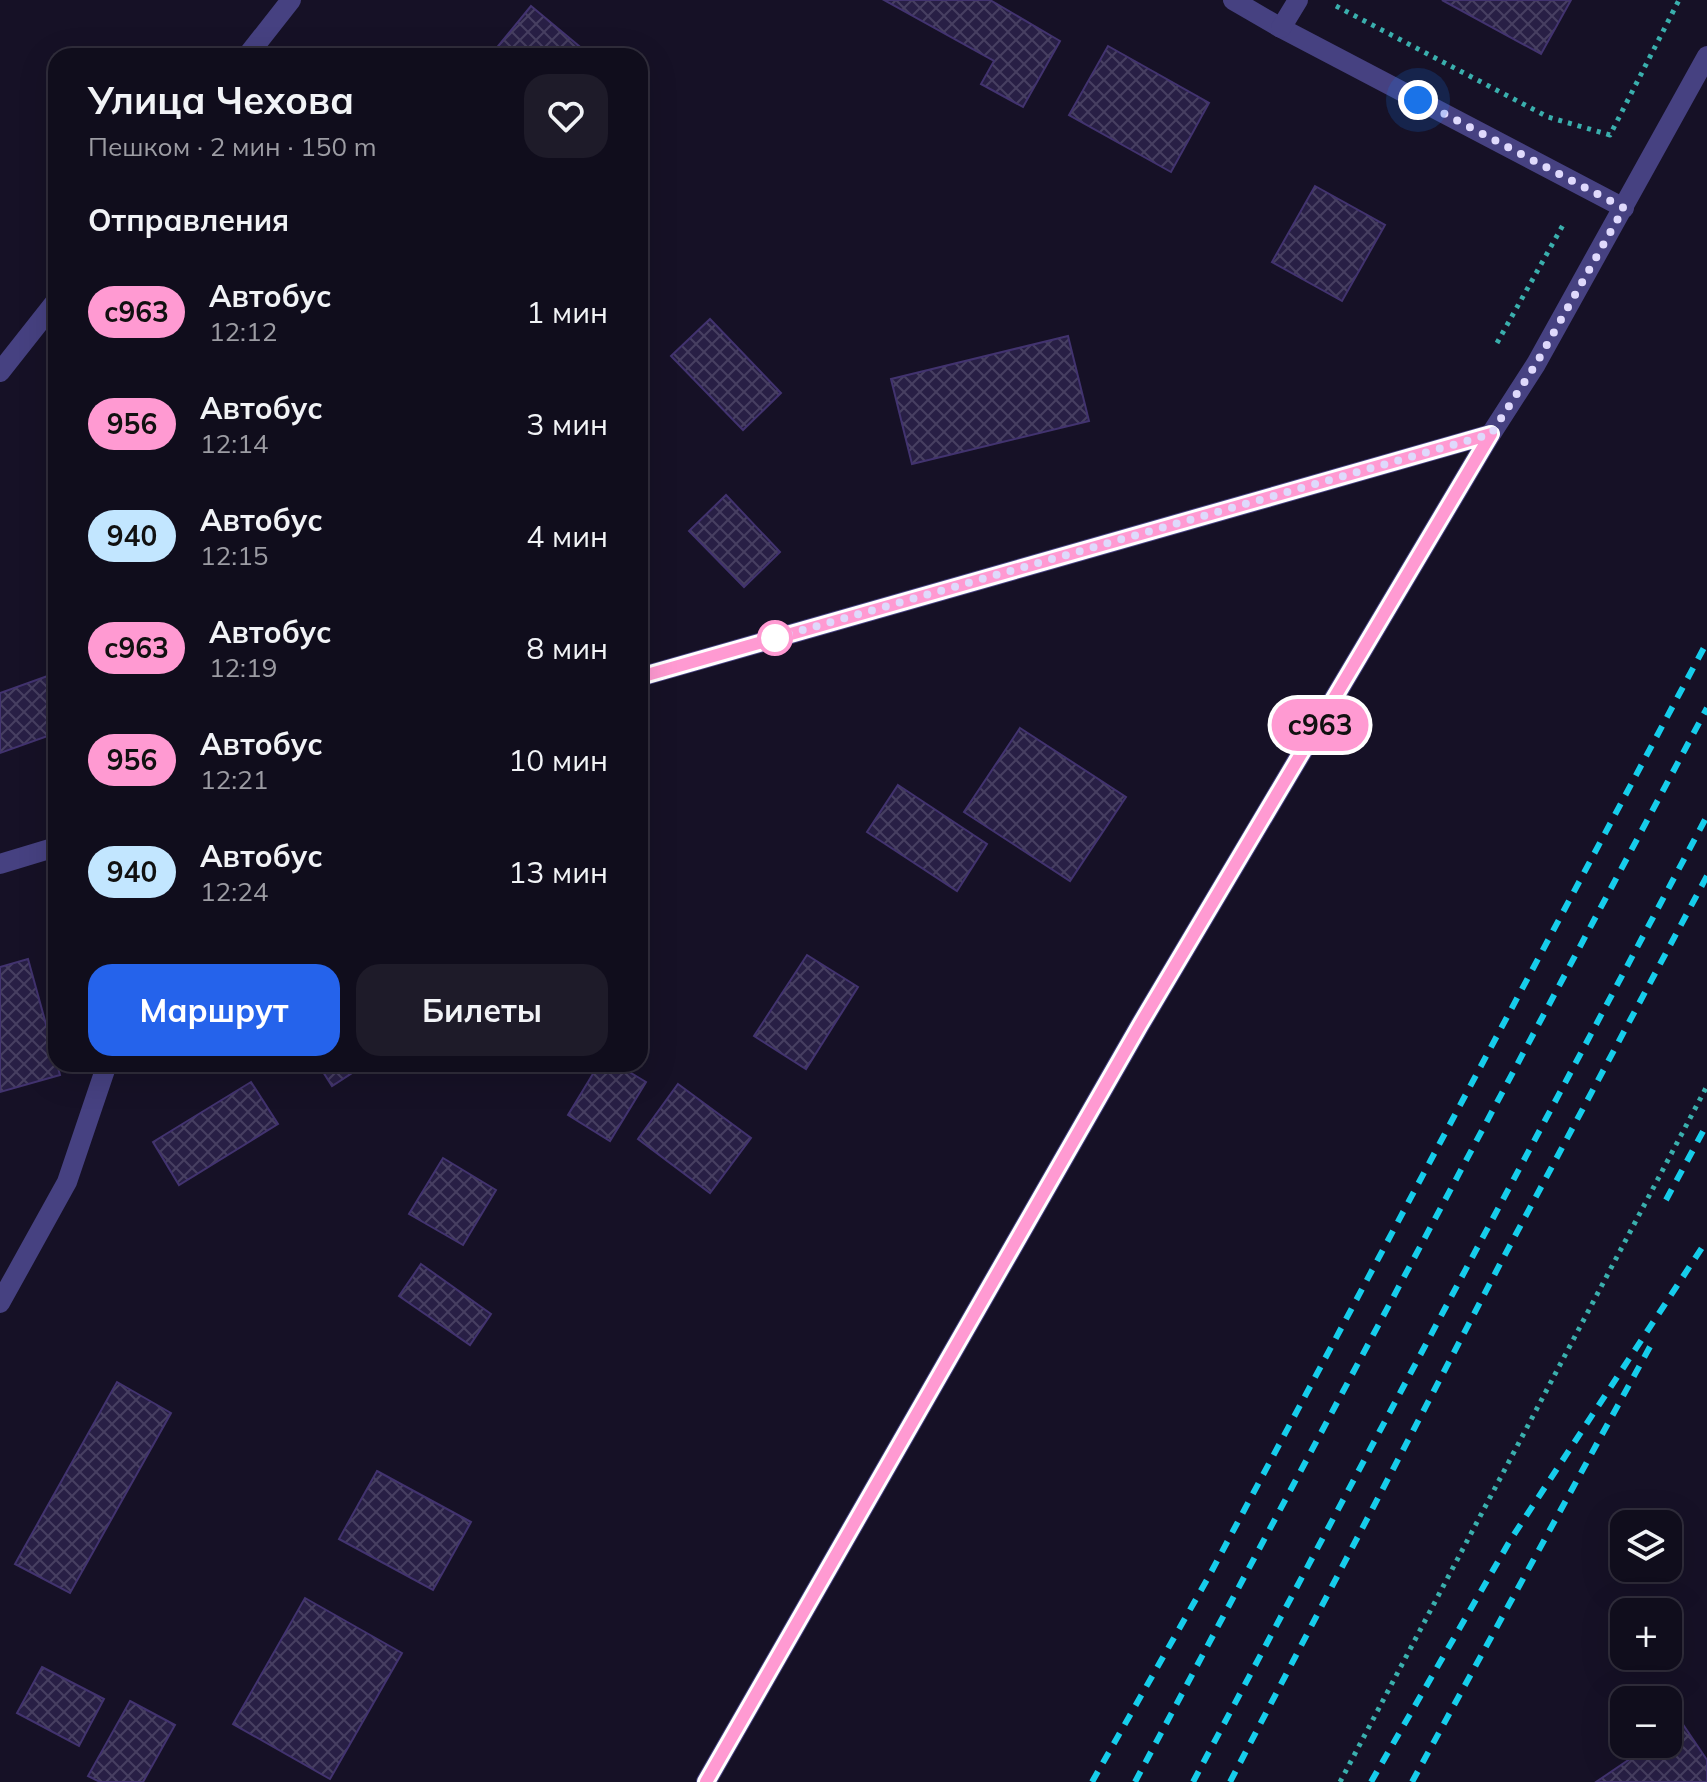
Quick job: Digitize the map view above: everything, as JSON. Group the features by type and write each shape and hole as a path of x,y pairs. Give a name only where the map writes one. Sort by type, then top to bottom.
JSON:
{"street":[{"path":"253,48 291,0"},
{"path":"1233,0 1624,208"},
{"path":"1281,28 1298,0"},
{"path":"706,1782 1140,1025 1491,434 1536,364 1707,56"},
{"path":"0,372 48,311"},
{"path":"648,675 1491,434"},
{"path":"0,864 48,849"},
{"path":"0,1303 67,1182 104,1072"}],"path":[{"path":"1325,0 1548,117 1610,135 1679,0"},
{"path":"1497,343 1563,225"},
{"path":"1340,1782 1707,1086"}],"building":[{"path":"884,0 990,0 1060,41 1023,107 981,84 994,61"},
{"path":"1442,0 1571,0 1541,54"},
{"path":"531,6 581,48 497,48"},
{"path":"1108,46 1209,103 1171,172 1069,115"},
{"path":"1315,186 1385,225 1342,301 1272,262"},
{"path":"710,319 781,393 743,430 671,356"},
{"path":"1068,336 1089,421 912,464 891,379"},
{"path":"726,495 780,552 744,587 689,531"},
{"path":"48,676 48,736 0,753 0,693"},
{"path":"1020,728 1126,797 1070,881 964,812"},
{"path":"898,785 987,844 957,891 867,832"},
{"path":"807,955 858,987 806,1069 754,1036"},
{"path":"28,959 48,1032 48,1072 59,1072 60,1075 0,1092 0,967"},
{"path":"323,1072 354,1072 332,1086"},
{"path":"594,1072 629,1072 646,1082 610,1141 568,1115"},
{"path":"251,1082 278,1124 179,1185 153,1142"},
{"path":"678,1084 751,1138 710,1193 638,1139"},
{"path":"443,1158 496,1190 463,1245 409,1214"},
{"path":"421,1264 491,1314 470,1345 399,1296"},
{"path":"117,1382 171,1413 70,1593 15,1564"},
{"path":"377,1471 471,1522 433,1590 339,1539"},
{"path":"305,1598 402,1653 330,1779 233,1724"},
{"path":"42,1667 104,1699 79,1746 17,1713"},
{"path":"130,1701 175,1725 143,1782 100,1782 88,1776"},
{"path":"1682,1723 1707,1760 1707,1782 1596,1782 1631,1758 1682,1758"}],"railway":[{"path":"1092,1782 1208,1578 1707,642"},
{"path":"1135,1782 1707,708"},
{"path":"1193,1782 1707,816"},
{"path":"1230,1782 1500,1264 1707,876"},
{"path":"1666,1200 1707,1124"},
{"path":"1371,1782 1511,1539 1707,1240"},
{"path":"1412,1782 1652,1343"}],"bus line":[{"name":"с963","path":"648,675 1491,434 1140,1025 706,1782"}],"route":[{"path":"775,638 1491,434 1536,364 1624,208 1418,100"}]}
